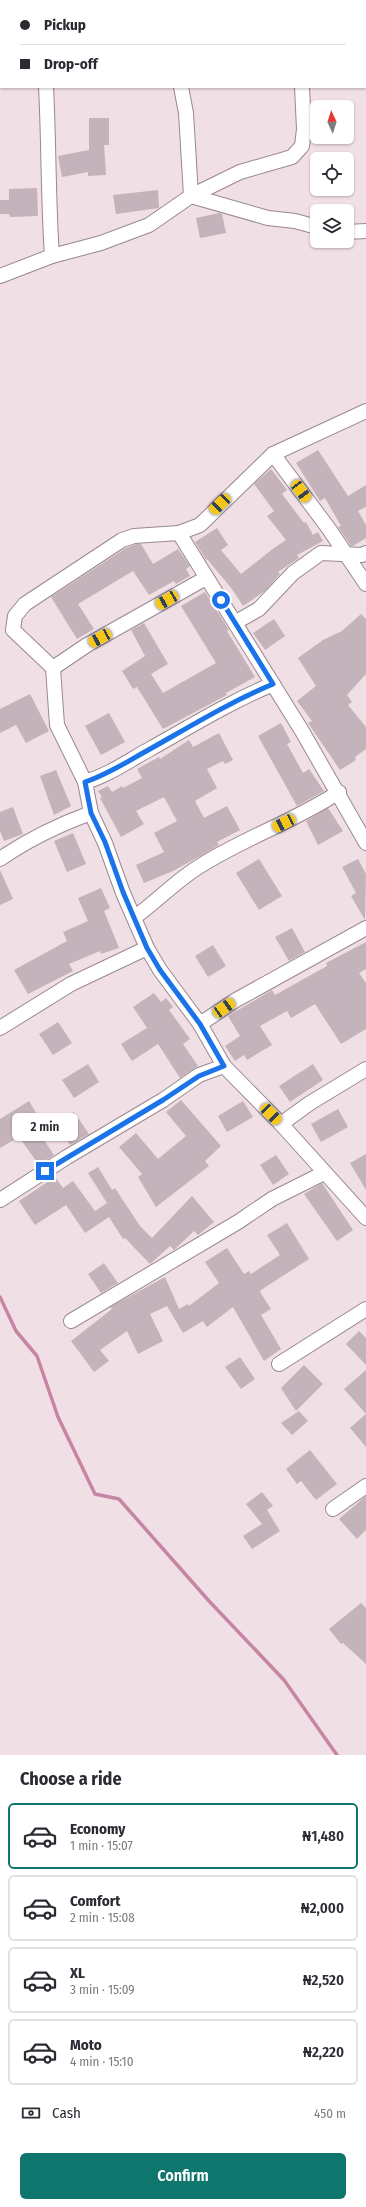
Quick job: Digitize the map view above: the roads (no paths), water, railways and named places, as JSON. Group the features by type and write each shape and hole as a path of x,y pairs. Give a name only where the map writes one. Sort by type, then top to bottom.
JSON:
{"street":[{"path":"46,88 49,143 48,211 52,256"},
{"path":"180,88 186,113 190,196"},
{"path":"0,276 52,256 101,243 149,225 190,196 240,172 292,157 302,146 304,129 302,88"},
{"path":"190,196 268,218 295,221 310,225"},
{"path":"354,232 366,231"},
{"path":"366,411 273,454 200,525 179,533 134,536 122,540 24,604 15,616 13,630 54,668 57,725 85,782 91,813 147,948 160,970 200,1024 224,1066 281,1124 366,1218"},
{"path":"273,454 346,553 366,584"},
{"path":"179,533 206,578 236,622 339,792 366,843"},
{"path":"236,622 259,609 293,573 321,553 346,553 362,555 366,553"},
{"path":"54,668 87,645 206,578"},
{"path":"85,782 105,776 195,723 248,695 273,684"},
{"path":"135,917 157,902 199,867 317,806 339,792"},
{"path":"0,859 28,840 65,822 91,813"},
{"path":"200,1024 236,1000 366,928"},
{"path":"0,1028 71,984 147,948"},
{"path":"0,1200 67,1157 163,1100 199,1076 224,1066"},
{"path":"281,1124 310,1103 366,1069"},
{"path":"71,1322 238,1222 272,1199 324,1173"},
{"path":"280,1364 366,1310"},
{"path":"333,1509 366,1486"}],"waterway":[{"path":"0,1297 16,1331 37,1356 58,1417 95,1494 119,1499 209,1601 284,1680 337,1755"}]}
